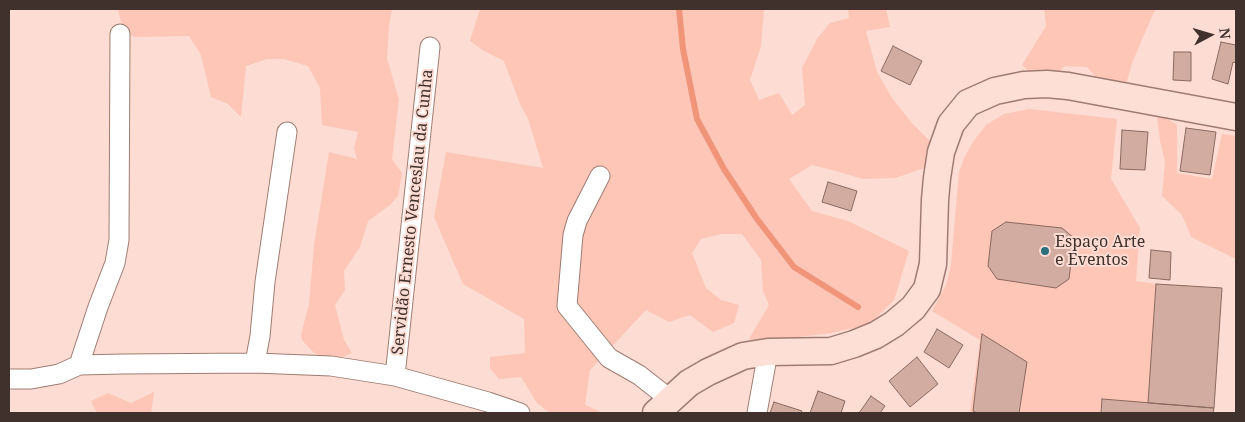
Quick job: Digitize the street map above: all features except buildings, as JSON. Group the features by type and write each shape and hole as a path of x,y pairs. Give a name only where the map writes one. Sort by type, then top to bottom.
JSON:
{"main road":[{"path":"663,407 689,383 743,356 768,352 831,351 876,335 913,308 927,289 933,264 936,192 941,152 951,124 968,103 995,91 1024,85 1047,84 1068,86 1236,117"}],"street":[{"path":"80,365 98,306 115,264 119,240 120,34"},
{"name":"Servidão Ernesto Venceslau da Cunha","path":"396,376 430,47"},
{"path":"255,363 287,132"},
{"path":"600,176 576,221 573,235 567,306 609,358 639,375 663,407"},
{"path":"757,413 768,352"},
{"path":"9,379 31,379 58,374 80,365 255,363 331,366 396,376 520,413"}],"shaded area":[{"path":"118,9 392,9 387,59 399,99 392,159 402,173 398,196 390,205 368,221 360,247 344,271 345,290 335,305 344,340 352,353 335,360 315,354 302,340 301,335 309,304 314,245 329,152 357,159 354,148 358,132 322,125 320,88 308,66 284,59 267,59 246,66 241,117 228,104 211,97 201,55 189,36 134,37 122,27"},
{"path":"480,9 764,9 761,46 750,80 759,100 779,93 792,115 805,105 802,68 817,39 830,23 849,18 848,9 886,9 890,27 866,31 877,72 892,98 912,123 931,142 933,165 895,178 863,179 812,165 789,179 812,211 848,221 909,251 894,300 870,324 831,333 759,342 749,339 769,305 763,291 761,260 742,234 721,234 701,239 692,253 706,288 721,300 739,305 734,323 713,332 690,315 669,322 646,310 590,370 585,405 599,411 599,413 550,413 537,403 521,377 499,379 490,368 490,357 525,353 524,319 463,284 434,217 446,152 543,168 528,119 520,104 504,61 484,51 470,41"},
{"path":"1044,9 1156,9 1132,63 1125,88 1101,83 1087,67 1065,66 1050,79 1030,72 1022,65 1046,26"},
{"name":"Espaço Arte e Eventos","path":"1029,109 1117,119 1111,179 1140,228 1136,281 1222,288 1213,413 970,413 980,340 932,311 946,285 951,265 959,172 965,156 986,125 1004,114"},
{"path":"1164,116 1177,125 1177,173 1212,179 1222,134 1236,136 1236,259 1191,237 1182,215 1162,196 1165,162 1157,118"},
{"path":"154,392 151,413 97,413 91,401 108,393 131,403"}],"waterway":[{"path":"679,9 683,49 697,119 724,169 757,219 794,267 858,307"}],"place":[{"name":"Espaço Arte e Eventos","path":"1045,251"}]}
